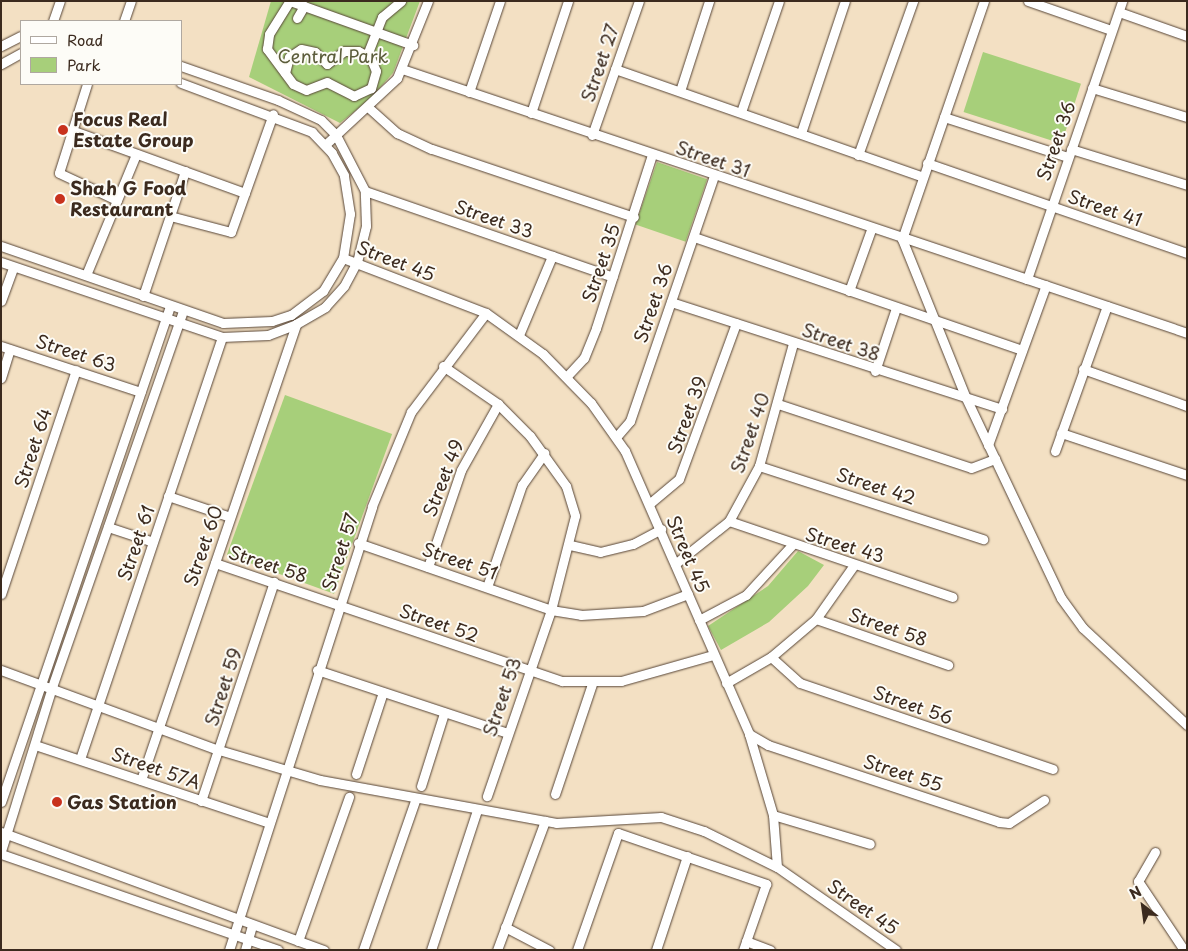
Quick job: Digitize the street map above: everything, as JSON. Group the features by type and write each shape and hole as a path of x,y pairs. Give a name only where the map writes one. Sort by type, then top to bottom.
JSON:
{"street":[{"path":"53,20 60,1"},
{"path":"124,20 131,1"},
{"path":"285,73 289,57 301,49 315,52 327,64 351,50 367,55 376,66 376,78 366,92 354,96 327,82 299,89 269,57 267,41 290,1 412,45"},
{"path":"367,55 378,32 382,16 401,1"},
{"path":"326,144 369,108 402,69 428,1"},
{"path":"468,92 500,1"},
{"path":"530,113 568,1"},
{"name":"Street 27","path":"592,135 639,1"},
{"path":"680,91 710,1"},
{"path":"741,112 779,1"},
{"path":"801,133 845,1"},
{"path":"858,156 913,1"},
{"path":"984,1 902,239 966,398 1061,598 1083,628 1187,726"},
{"path":"1028,1 1112,30"},
{"name":"Street 36","path":"1027,279 1050,206 1122,1"},
{"path":"298,18 304,6"},
{"path":"1119,12 1187,36"},
{"path":"1,46 20,36"},
{"path":"1,64 20,54"},
{"path":"1,262 13,268 178,325 222,337 268,335 296,324 325,307 344,286 357,262 366,226 365,192 336,135 320,120 278,100 182,66"},
{"name":"Street 31","path":"402,69 871,230 1027,279"},
{"path":"615,69 801,133 858,156 923,177"},
{"path":"192,86 196,72"},
{"path":"1,246 183,311 223,322 272,321 291,314 323,291 343,258 350,196 339,164 326,144 312,132 273,114 182,82"},
{"path":"87,85 59,173 117,200"},
{"path":"1092,88 1187,118"},
{"path":"369,108 397,133 432,149 634,217"},
{"path":"170,216 230,232 273,114"},
{"path":"944,117 1187,186"},
{"path":"71,130 244,193"},
{"path":"86,275 136,154"},
{"name":"Street 35","path":"568,375 584,358 634,217 652,155"},
{"name":"Street 41","path":"927,163 1187,253"},
{"path":"143,296 185,171"},
{"name":"Street 36","path":"617,436 630,421 714,176"},
{"name":"Street 33","path":"365,192 613,277"},
{"path":"848,291 871,230"},
{"path":"694,237 1022,350"},
{"path":"519,335 552,256"},
{"name":"Street 45","path":"343,258 486,313 519,335 568,375 617,436 661,529 713,655 749,734 773,815 777,868 896,950"},
{"path":"1,301 13,268"},
{"path":"1027,279 1187,333"},
{"path":"988,445 1046,285"},
{"name":"Street 38","path":"671,302 875,371 1002,409"},
{"path":"1,802 39,682 170,306"},
{"path":"1055,451 1107,306"},
{"path":"875,371 896,308"},
{"path":"183,311 52,687 35,745 4,833 1,853 170,910 278,950"},
{"name":"Street 57","path":"229,950 236,919 340,605 358,543 411,412 443,366 486,313"},
{"name":"Street 39","path":"649,504 680,479 736,323"},
{"name":"Street 60","path":"141,780 296,324"},
{"name":"Street 61","path":"80,759 222,337"},
{"name":"Street 40","path":"675,564 729,521 759,466 778,404 793,343"},
{"path":"1,378 6,348"},
{"name":"Street 63","path":"6,348 141,392"},
{"name":"Street 53","path":"443,366 498,404 544,453 573,503 570,544 551,610 486,796"},
{"name":"Street 64","path":"1,594 76,370"},
{"path":"1083,370 1187,406"},
{"name":"Street 49","path":"428,567 461,470 498,404"},
{"path":"778,404 971,468 995,460"},
{"path":"1061,433 1187,475"},
{"path":"487,587 522,485 544,453"},
{"name":"Street 42","path":"759,466 983,539"},
{"path":"168,496 230,517"},
{"name":"Street 43","path":"729,521 792,545 952,597"},
{"path":"108,527 153,542"},
{"path":"570,544 600,552 633,544 661,529"},
{"name":"Street 51","path":"358,543 551,610 600,616 643,611 688,594"},
{"path":"699,620 746,595 792,545"},
{"name":"Street 58","path":"215,564 340,605"},
{"path":"726,683 771,657 816,619 854,565"},
{"name":"Street 59","path":"201,801 274,582"},
{"name":"Street 52","path":"340,605 529,671 592,684 652,676 713,655"},
{"name":"Street 58","path":"816,619 948,665"},
{"name":"Street 56","path":"771,657 800,683 1053,769"},
{"path":"1,670 39,682 98,706 219,750 285,771 477,810 545,821 661,817 704,832 777,868"},
{"path":"317,670 507,733"},
{"path":"555,794 592,684"},
{"path":"356,774 384,692"},
{"path":"420,786 444,713"},
{"name":"Street 55","path":"749,734 768,745 999,822 1009,824 1044,800"},
{"name":"Street 57A","path":"35,745 267,822"},
{"path":"298,941 349,797"},
{"path":"363,950 416,798"},
{"path":"431,950 477,810"},
{"path":"773,815 870,844"},
{"path":"497,950 545,821"},
{"path":"4,833 252,926 324,950"},
{"path":"577,950 618,833 766,884 745,946 770,950"},
{"path":"1155,852 1138,880 1184,950"},
{"path":"656,950 687,856"},
{"path":"170,910 174,896"},
{"path":"245,950 252,926"},
{"path":"505,927 549,950"}],"green space":[{"name":"Central Park","path":"271,1 420,1 393,73 369,100 340,123 249,77"},
{"path":"983,52 1081,84 1061,144 964,112"},
{"path":"657,162 707,179 686,242 636,224"},
{"path":"285,395 392,434 334,594 227,555"},
{"path":"798,551 824,565 808,586 769,622 721,650 708,626 768,586"}],"place":[{"name":"Focus Real Estate Group","path":"63,130"},
{"name":"Shah G Food Restaurant","path":"60,199"},
{"name":"Gas Station","path":"57,802"}]}
